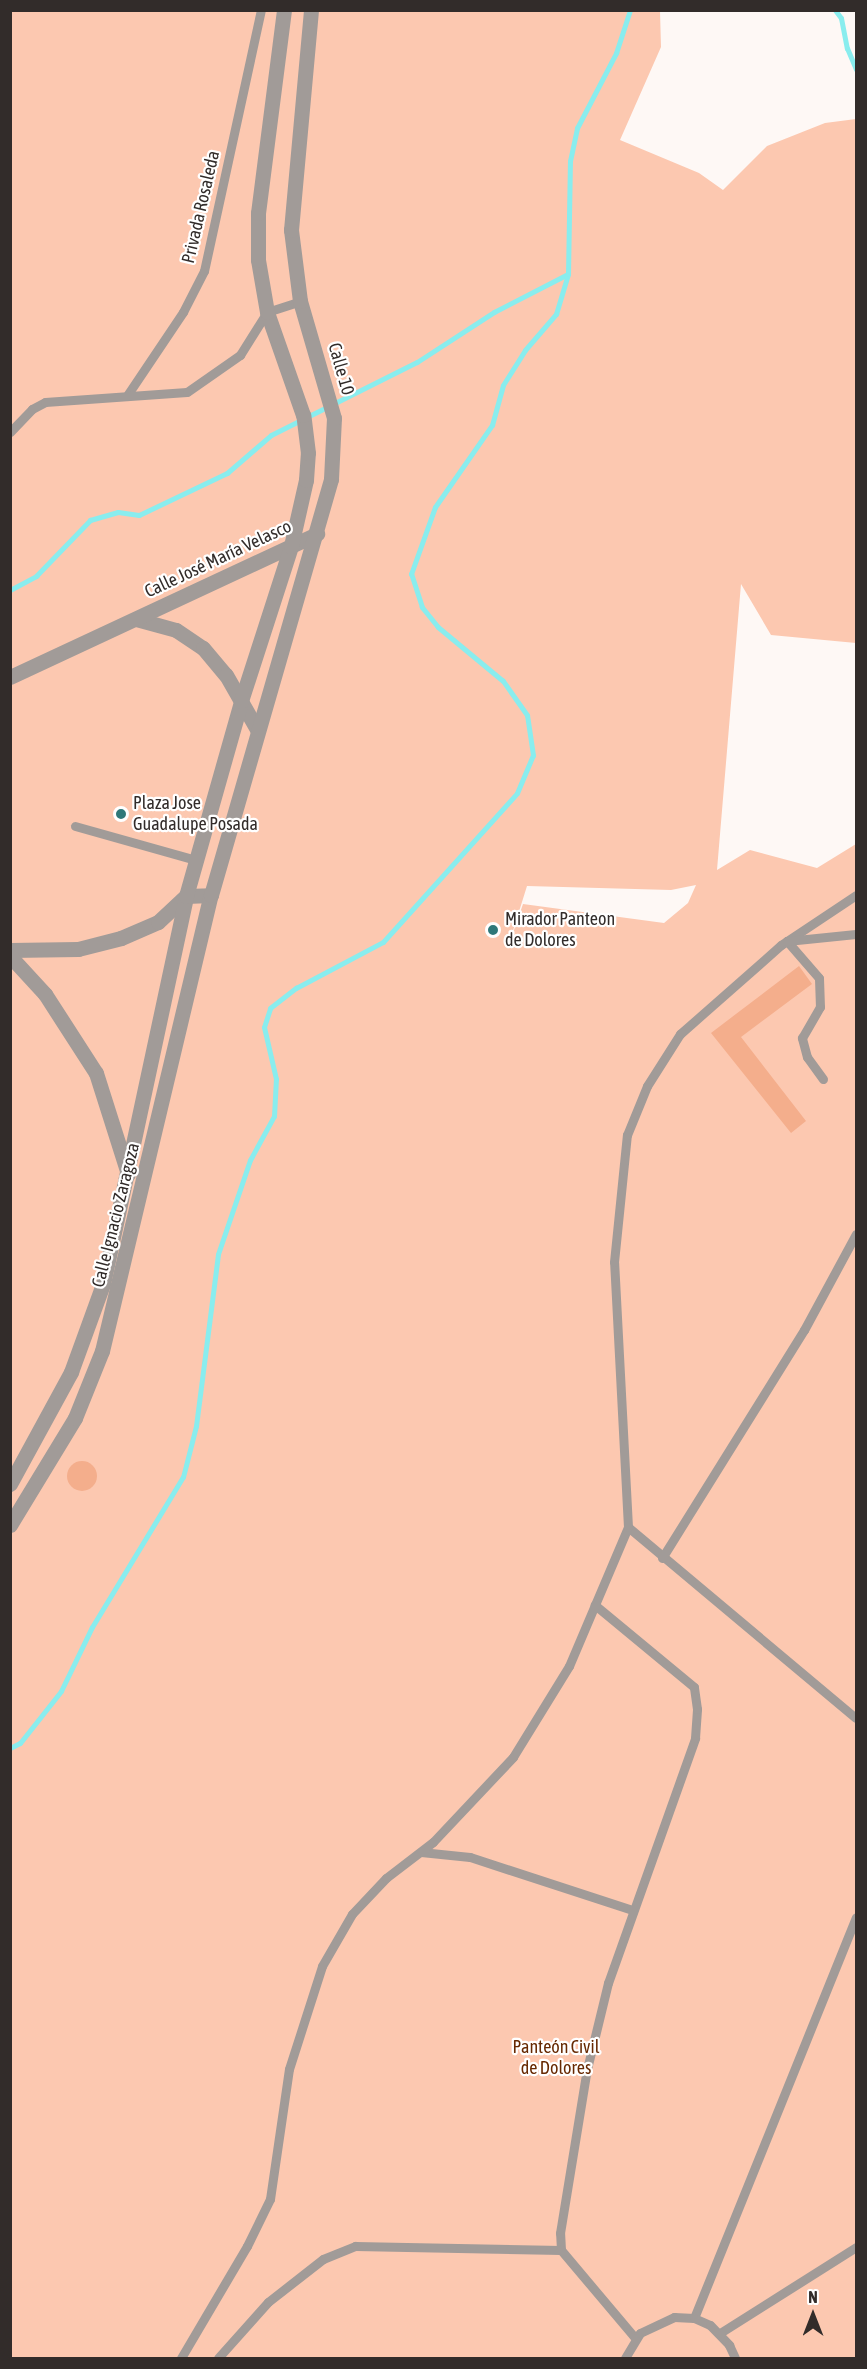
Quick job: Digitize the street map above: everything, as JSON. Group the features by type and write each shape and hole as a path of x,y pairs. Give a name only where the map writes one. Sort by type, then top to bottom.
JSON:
{"street":[{"path":"241,700 291,546 306,480 307,434 303,415 267,312 258,260 258,213 284,10"},
{"name":"Calle 10","path":"258,731 317,534 335,458 334,418 300,301 291,230 311,10"},
{"name":"Calle José María Velasco","path":"10,677 317,534"},
{"name":"Calle José María Velasco","path":"136,619 190,637 215,661 258,731"},
{"name":"Calle Ignacio Zaragoza","path":"10,1484 71,1372 103,1284 186,896 241,700"},
{"name":"Calle Ignacio Zaragoza","path":"10,1525 75,1418 102,1351 211,895 258,731"},
{"path":"10,950 78,949 121,938 158,922 186,896 211,895"},
{"name":"Calle Ignacio Zaragoza","path":"10,956 45,994 96,1073 128,1174"}],"lane":[{"name":"Privada Rosaleda","path":"128,394 183,312 204,271 261,10"},
{"path":"10,432 32,409 45,402 128,394 188,392 240,355 267,312 300,301"},
{"path":"75,826 196,860"},
{"path":"181,2358 270,2199 289,2069 322,1966 352,1914 386,1878 421,1852 513,1757 569,1666 628,1527 614,1262 627,1135 647,1086 680,1034 787,940 856,895"},
{"path":"787,940 856,934"},
{"path":"787,940 819,978 820,1007 802,1038 807,1057 823,1079"},
{"path":"662,1558 804,1330 856,1234"},
{"path":"628,1527 662,1558 856,1718"},
{"path":"595,1605 694,1687 697,1709 695,1738 632,1910 608,1983 587,2069 560,2233 561,2250 635,2338"},
{"path":"421,1852 470,1857 632,1910"},
{"path":"693,2318 856,1917"},
{"path":"218,2358 268,2302 323,2259 355,2246 561,2250"},
{"path":"720,2333 856,2247"},
{"path":"625,2358 635,2338 661,2319 693,2318 720,2333 735,2358"}],"green space":[{"name":"Panteón Civil de Dolores","path":"11,11 660,11 661,47 620,140 699,173 723,190 767,146 825,123 856,119 856,643 771,635 741,584 717,870 750,850 817,868 856,844 856,2358 11,2358","holes":["696,885 688,903 664,923 523,904 507,950 527,886 671,890"]}],"building":[{"path":"799,966 812,984 741,1037 806,1121 791,1133 711,1033"},
{"path":"82,1461 88,1462 96,1470 96,1482 88,1490 82,1491 76,1490 68,1482 67,1476 68,1470 76,1462"}],"waterway":[{"path":"10,1748 20,1743 61,1691 92,1627 183,1477 196,1426 218,1254 250,1160 274,1116 276,1079 264,1027 270,1008 296,988 383,942 517,793 533,755 527,715 503,681 438,627 422,607 411,574 435,507 492,425 503,385 525,350 556,314 568,274 570,161 577,128 616,53 630,10"},
{"path":"835,10 841,18 847,48 856,69"},
{"path":"10,590 36,576 90,520 118,512 139,515 227,473 271,435 417,362 494,312 568,274"}],"place":[{"name":"Plaza Jose Guadalupe Posada","path":"121,814"},
{"name":"Mirador Panteon de Dolores","path":"493,930"}]}
